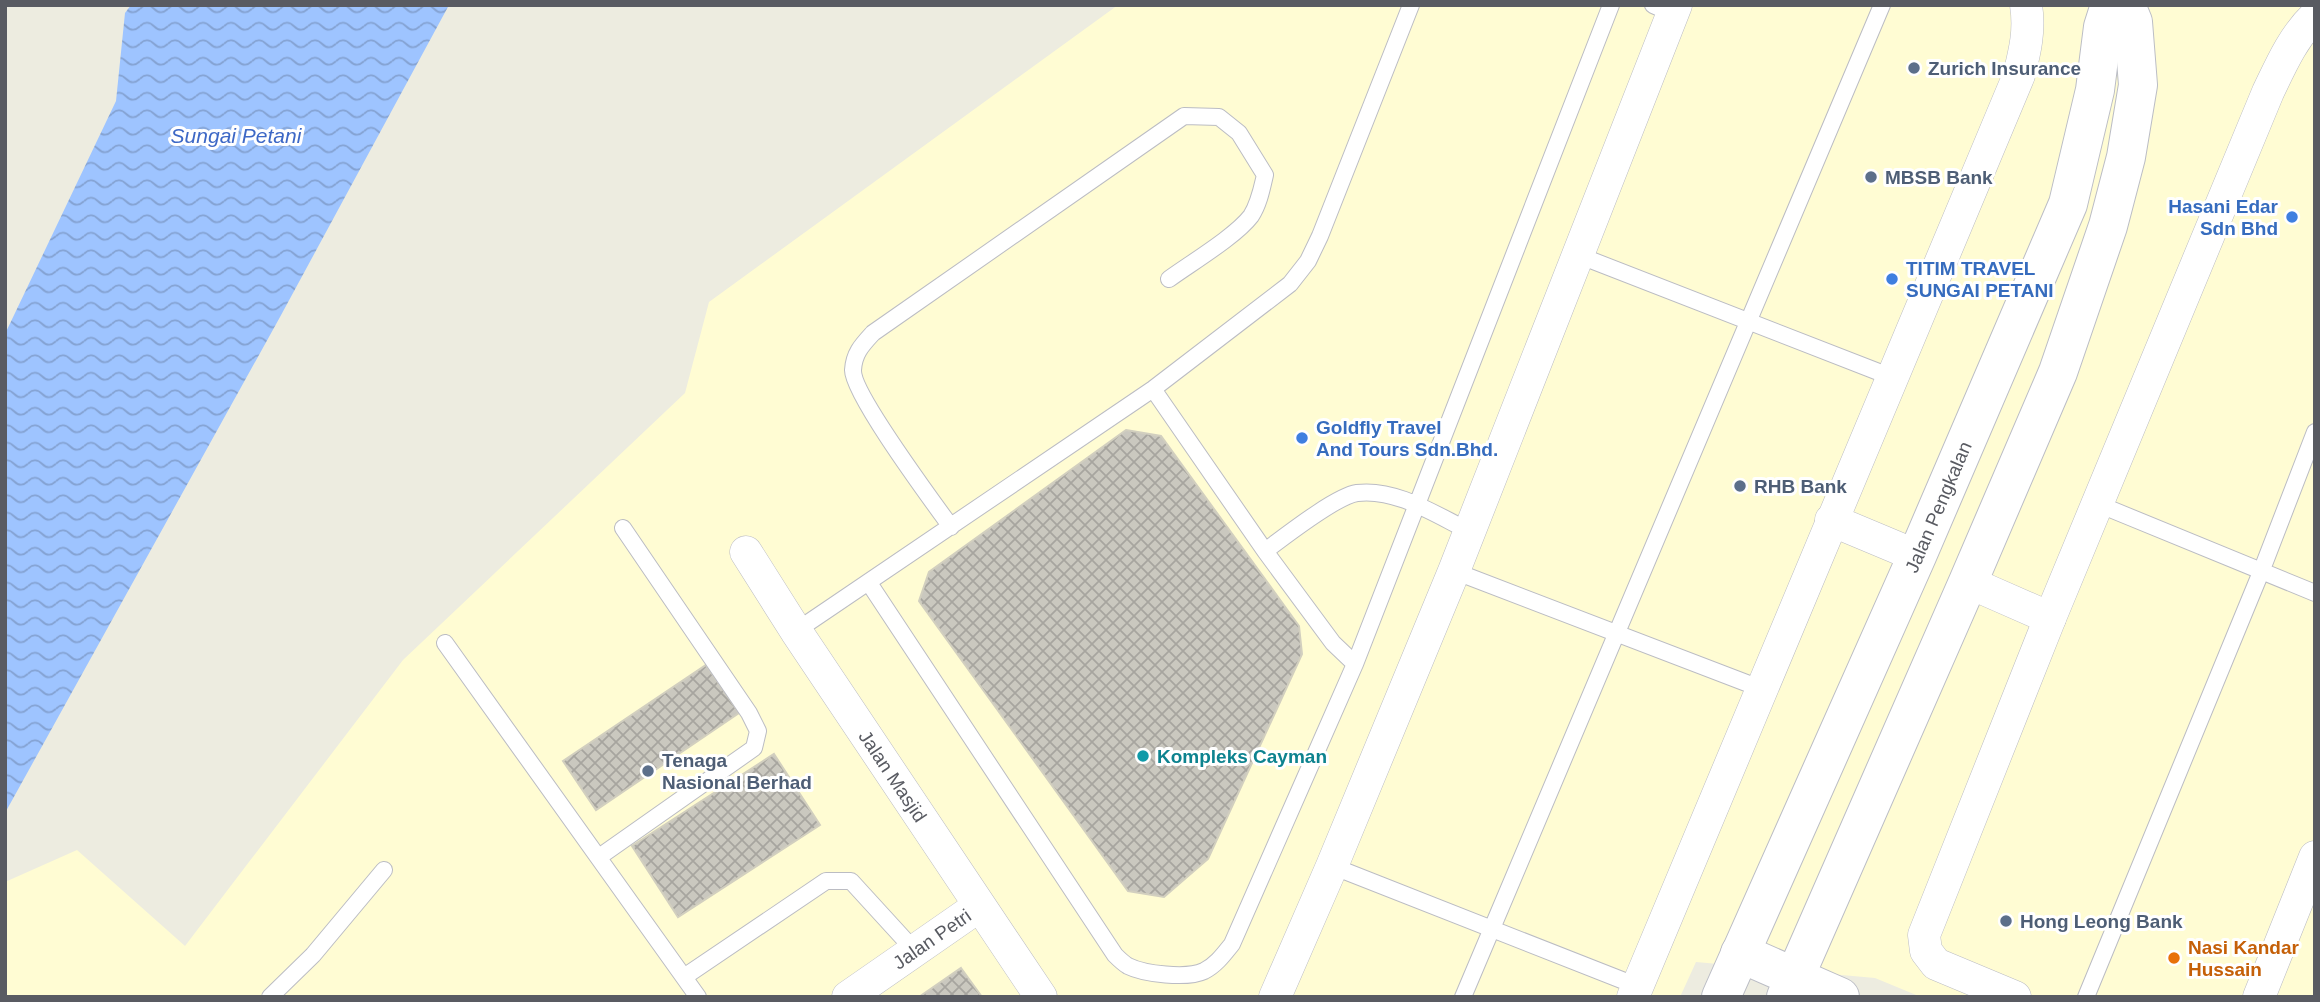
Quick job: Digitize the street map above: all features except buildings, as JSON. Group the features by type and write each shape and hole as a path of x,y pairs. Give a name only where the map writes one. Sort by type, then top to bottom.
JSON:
{"main road":[{"name":"Jalan Pengkalan","path":"1721,997 1917,556 2068,204 2095,90 2103,27 2110,5"},
{"path":"1790,986 1968,582 2057,372 2114,203 2126,157 2138,85 2133,22 2126,5"},
{"path":"1740,953 1790,986 1840,997"}],"street":[{"path":"1635,991 2019,75 2027,44 2026,5"},
{"path":"1275,997 1454,571 1578,255 1667,8"},
{"path":"2015,997 1936,964 1926,951 1924,935 2050,618 2268,92 2289,49 2305,25 2315,16"},
{"path":"1831,520 1917,556"},
{"name":"Jalan Masjid","path":"746,552 1041,997"},
{"path":"1968,582 2050,618"},
{"path":"2259,997 2315,857"},
{"name":"Jalan Petri","path":"848,997 979,906"}],"lane":[{"path":"796,631 1153,389 1290,284 1308,261 1320,236 1410,5"},
{"path":"869,583 1115,955 1126,965 1140,971 1188,976 1204,971 1216,963 1232,944 1355,664 1611,5"},
{"path":"1463,997 1882,5"},
{"path":"951,527 873,414 853,373 856,353 873,333 1184,116 1219,117 1238,133 1265,174 1260,196 1251,216 1169,279"},
{"path":"1578,255 1894,378"},
{"path":"1153,389 1265,551 1333,643 1355,664"},
{"path":"2086,997 2261,572 2315,432"},
{"path":"1265,551 1325,508 1355,493 1389,495 1469,531"},
{"path":"2098,504 2315,593"},
{"path":"599,857 754,748 758,731 749,713 623,528"},
{"path":"1454,571 1762,689"},
{"path":"445,643 698,997"},
{"path":"1332,866 1492,927 1635,991"},
{"path":"270,997 313,955 384,870"},
{"path":"684,976 826,881 851,881 915,951"}],"shaded area":[{"path":"1118,5 2315,5 2315,997 1921,997 1875,978 1696,962 1680,997 5,997 5,882 77,850 185,946 403,660 685,393 709,302"}],"water":[{"name":"Sungai Petani","path":"131,5 449,5 280,317 5,813 5,334 116,101 125,13"}],"place":[{"name":"Zurich Insurance","path":"1914,68"},
{"name":"MBSB Bank","path":"1871,177"},
{"name":"Hasani Edar Sdn Bhd","path":"2292,217"},
{"name":"TITIM TRAVEL SUNGAI PETANI","path":"1892,279"},
{"name":"Goldfly Travel And Tours Sdn.Bhd.","path":"1302,438"},
{"name":"RHB Bank","path":"1740,486"},
{"name":"Kompleks Cayman","path":"1143,756"},
{"name":"Tenaga Nasional Berhad","path":"648,771"},
{"name":"Hong Leong Bank","path":"2006,921"},
{"name":"Nasi Kandar Hussain","path":"2174,958"}]}
